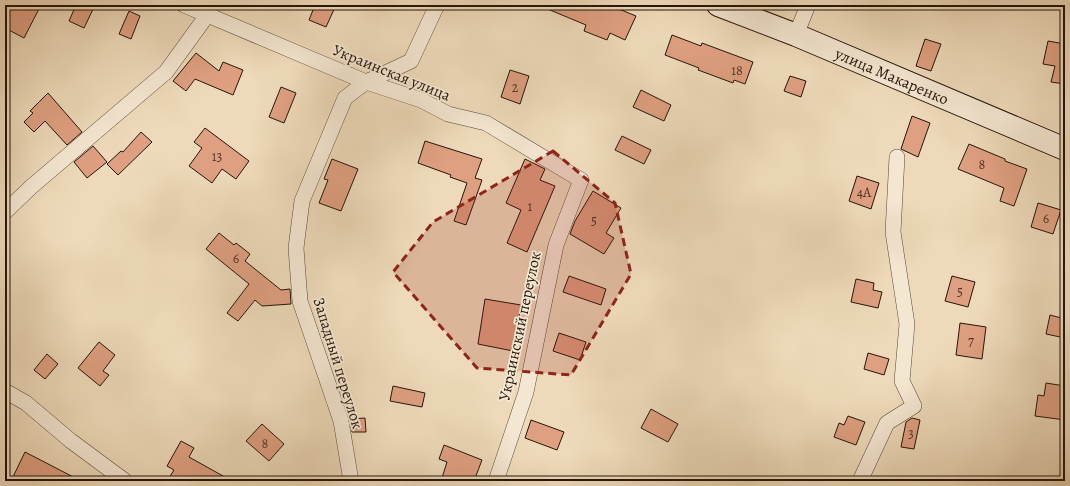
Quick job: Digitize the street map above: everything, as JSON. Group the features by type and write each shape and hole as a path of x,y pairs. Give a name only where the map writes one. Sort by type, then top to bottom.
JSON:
{"main road":[{"name":"улица Макаренко","path":"718,5 796,35 1065,149"}],"street":[{"name":"Украинская улица","path":"184,5 210,10 366,82 421,100 448,114 486,123 581,180"},
{"name":"Западный переулок","path":"351,481 341,421 300,301 296,248 302,201 345,98 366,82 411,61 437,5"},
{"path":"796,35 808,5"},
{"path":"5,212 31,187 166,72 210,10"},
{"path":"860,481 887,423 914,406 902,381 907,324 893,232 897,157"},
{"name":"Украинский переулок","path":"496,481 526,392 556,245 581,180"},
{"path":"5,391 26,403 71,441 125,481"}],"highlighted area":[{"path":"553,151 615,203 631,274 571,375 477,368 393,272 433,222"}],"building":[{"path":"5,5 41,5 24,38 5,28"},
{"path":"76,5 95,5 84,28 69,21"},
{"path":"315,5 336,5 326,27 309,20"},
{"path":"538,5 609,5 636,16 625,40 610,33 607,40 584,31 586,25"},
{"path":"129,11 140,16 131,39 119,34"},
{"path":"672,35 701,46 702,43 753,62 745,84 734,80 733,83 698,70 699,68 665,55"},
{"path":"925,39 941,44 931,71 916,66"},
{"path":"1048,41 1065,44 1065,84 1051,82 1055,66 1043,64"},
{"path":"196,53 219,71 223,62 243,70 233,95 195,79 186,91 173,81"},
{"path":"510,70 529,76 520,104 501,97"},
{"path":"790,76 806,81 801,97 784,91"},
{"path":"281,87 296,93 284,123 269,117"},
{"path":"641,90 671,105 664,121 633,107"},
{"path":"48,93 82,132 67,145 45,121 34,132 24,122 33,113 30,111"},
{"path":"912,116 930,123 918,157 901,149"},
{"path":"205,128 249,161 236,179 222,169 212,183 189,166 202,148 194,142"},
{"path":"141,132 152,142 118,175 107,164 121,151 123,152"},
{"path":"622,136 651,150 644,164 615,150"},
{"path":"425,141 482,159 475,178 482,180 466,225 454,221 467,183 450,177 451,175 418,163"},
{"path":"969,144 1005,159 1005,161 1027,169 1014,206 1000,201 1004,188 958,169"},
{"path":"93,146 107,162 87,178 74,162"},
{"path":"332,159 358,169 341,211 319,203 328,180 324,179"},
{"path":"525,159 545,169 540,180 555,186 527,252 507,243 521,210 506,203"},
{"path":"857,176 879,183 871,209 849,201"},
{"path":"593,191 621,208 606,233 614,238 604,254 570,234 575,221"},
{"path":"1038,203 1061,210 1053,234 1031,227"},
{"path":"219,233 234,245 236,243 250,254 245,261 281,290 290,289 291,304 262,306 255,300 238,321 227,313 249,284 206,249"},
{"path":"569,276 606,289 601,305 563,292"},
{"path":"952,276 975,282 968,307 945,301"},
{"path":"856,279 874,283 873,290 882,292 878,308 851,302"},
{"path":"485,299 521,305 513,351 478,344"},
{"path":"1050,315 1065,319 1065,338 1046,334"},
{"path":"960,323 986,327 982,359 956,355"},
{"path":"559,333 586,342 580,360 553,351"},
{"path":"99,342 115,355 103,371 109,375 100,386 78,368"},
{"path":"868,353 889,359 884,375 864,369"},
{"path":"47,354 58,364 45,379 34,370"},
{"path":"1046,383 1065,386 1065,420 1035,416 1038,395 1044,396"},
{"path":"393,386 425,393 422,407 390,401"},
{"path":"651,409 678,424 668,442 641,428"},
{"path":"848,416 865,422 856,445 834,437 839,423 844,425"},
{"path":"365,418 366,432 352,432 350,419"},
{"path":"912,418 920,420 914,449 901,447 906,422"},
{"path":"531,420 564,432 557,450 525,438"},
{"path":"262,424 284,444 269,461 246,441"},
{"path":"181,441 194,448 189,457 232,481 167,481 174,470 167,466"},
{"path":"444,445 482,460 474,481 441,481 447,462 439,459"},
{"path":"25,452 81,481 11,481"}]}
